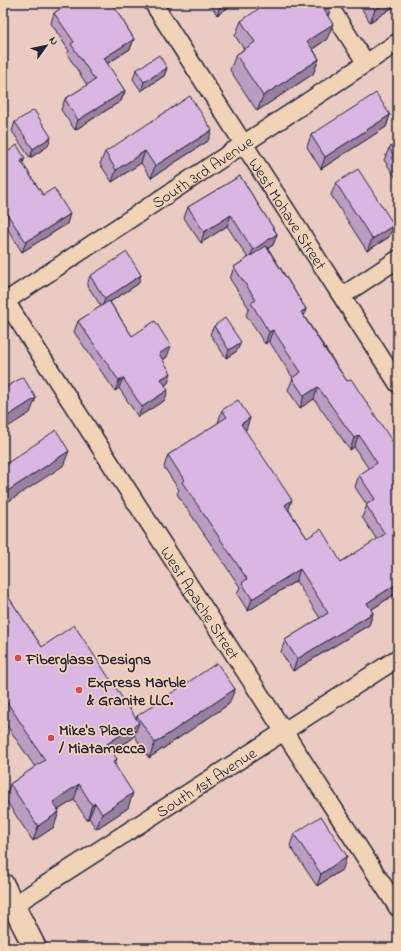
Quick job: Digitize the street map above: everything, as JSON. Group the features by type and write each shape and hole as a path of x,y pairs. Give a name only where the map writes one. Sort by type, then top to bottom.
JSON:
{"main road":[{"path":"3,885 34,948"}],"street":[{"name":"West Mohave Street","path":"153,3 398,384"},
{"path":"327,3 366,63"},
{"name":"South 3rd Avenue","path":"4,299 398,42"},
{"path":"342,296 398,260"},
{"name":"West Apache Street","path":"4,299 398,908"},
{"name":"South 1st Avenue","path":"14,905 398,658"}],"building":[{"path":"69,3 112,3 134,39 104,58 125,91 78,120 65,99 95,80 71,44 74,42 54,13"},
{"path":"267,3 330,3 332,5 324,10 333,24 307,41 319,59 263,96 236,55 255,42 241,21"},
{"path":"370,3 385,3 375,10"},
{"path":"3,54 7,60 3,62"},
{"path":"159,55 167,68 144,82 136,70"},
{"path":"376,93 390,115 325,157 311,135"},
{"path":"190,96 212,130 155,166 145,151 116,170 105,152"},
{"path":"34,110 51,137 33,149 15,122"},
{"path":"398,142 398,162 389,148"},
{"path":"17,145 25,158 21,161 43,195 54,188 70,214 26,242 3,210 3,184 6,182 3,177 3,149 6,153"},
{"path":"358,169 394,225 372,239 336,183"},
{"path":"240,176 277,234 253,250 231,215 204,232 188,207"},
{"path":"266,246 306,309 301,312 328,354 347,381 351,379 398,450 398,583 367,603 373,613 297,659 285,640 328,613 300,569 252,599 242,583 247,579 182,482 184,480 168,455 227,417 222,410 238,400 250,418 241,424 292,500 285,505 307,538 321,529 341,562 385,534 366,505 375,499 359,475 377,463 359,435 354,438 318,387 304,396 292,378 301,372 273,330 269,332 251,303 256,300 234,267"},
{"path":"127,252 141,275 105,299 90,276"},
{"path":"109,301 132,336 155,321 171,346 159,354 171,373 161,379 168,390 142,407 123,378 119,381 78,321"},
{"path":"225,318 241,342 229,350 214,326"},
{"path":"23,377 36,398 3,419 3,389"},
{"path":"56,430 69,451 3,494 3,466"},
{"path":"3,589 42,647 74,625 139,723 107,744 117,759 113,762 133,793 102,814 95,803 92,805 79,784 53,802 59,812 38,826 10,784 45,760 3,696"},
{"path":"217,663 235,689 155,743 137,716"},
{"path":"321,816 347,856 321,874 294,834"}],"place":[{"name":"Fiberglass Designs","path":"18,658"},
{"name":"Express Marble & Granite LLC.","path":"79,690"},
{"name":"Mike's Place / Miatamecca","path":"51,738"}]}
